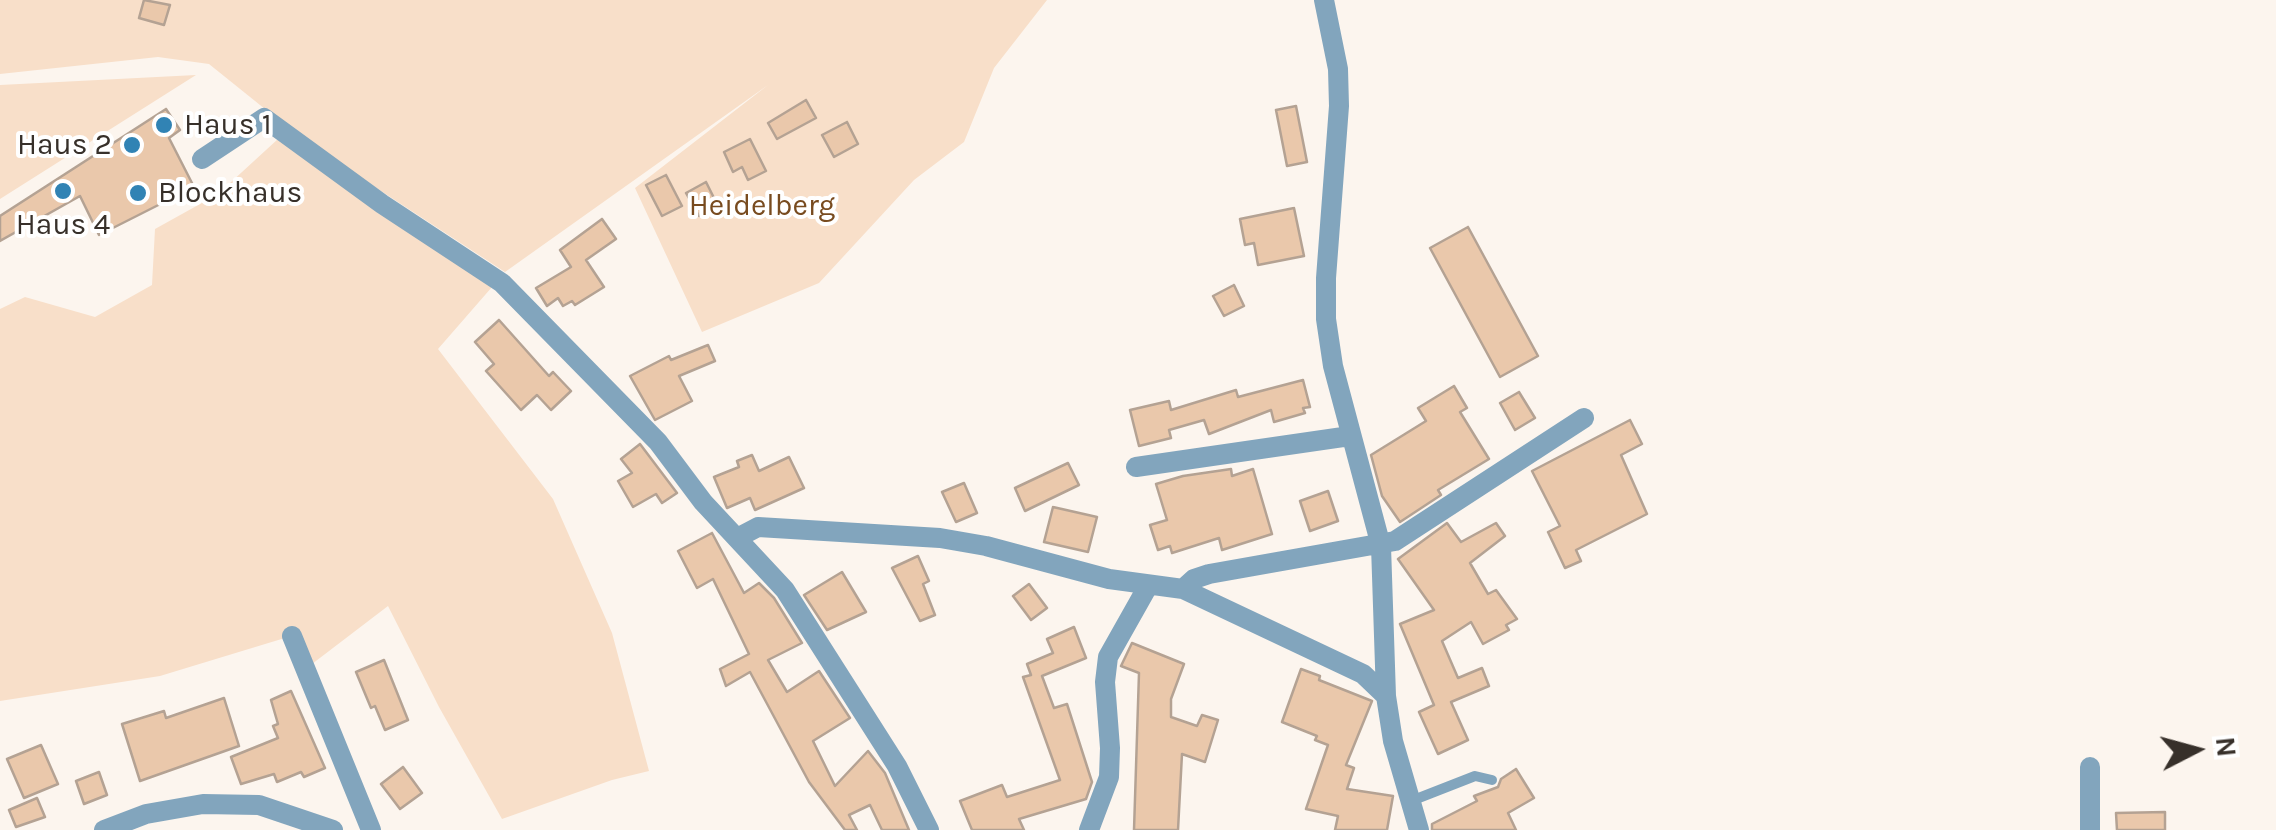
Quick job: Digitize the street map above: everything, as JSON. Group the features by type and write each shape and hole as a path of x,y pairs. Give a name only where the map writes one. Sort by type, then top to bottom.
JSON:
{"street":[{"path":"1324,0 1338,69 1339,106 1326,319 1350,436 1381,546 1386,696 1393,741 1418,830"},
{"path":"202,159 264,118 382,204 502,283 658,442 703,502 785,590 897,766 930,830"},
{"path":"1182,589 1209,574 1395,541 1584,418"},
{"path":"1136,468 1350,436"},
{"path":"737,538 758,527 940,538 1148,586 1182,589 1362,674 1386,696"},
{"path":"1089,830 1109,777 1105,682 1108,657 1148,586"},
{"path":"292,636 372,830"},
{"path":"2090,767 2090,830"},
{"path":"104,830 146,814 203,804 259,806 333,830"}],"lane":[{"path":"1410,802 1476,776 1492,780"}],"green space":[{"name":"Heidelberg","path":"0,0 1047,0 994,68 964,142 914,180 819,283 702,332 635,188 768,85 505,272 306,142 209,64 158,57 0,74"},
{"path":"196,75 0,199 0,85"},
{"path":"278,139 492,287 438,349 553,499 612,633 649,771 502,819 388,606 312,664 298,634 160,676 0,701 0,309 25,297 95,317 152,285 155,229 218,194"}],"building":[{"path":"144,0 170,5 164,25 139,18"},
{"path":"806,100 816,118 777,139 768,123"},
{"path":"1296,106 1307,162 1287,166 1276,110"},
{"path":"166,109 180,130 169,138 194,187 99,235 80,196 0,241 0,216"},
{"path":"847,122 858,144 834,157 822,135"},
{"path":"750,139 766,171 748,180 742,167 733,172 724,152"},
{"path":"666,175 682,206 662,216 646,185"},
{"path":"706,182 718,206 699,216 686,193"},
{"path":"1294,208 1304,256 1258,265 1254,243 1245,245 1240,219"},
{"path":"602,219 616,239 586,260 604,287 575,305 572,301 563,306 558,298 547,306 536,288 571,267 560,250"},
{"path":"1468,227 1538,356 1500,377 1430,248"},
{"path":"1234,285 1244,306 1224,316 1213,296"},
{"path":"499,320 549,376 553,372 571,391 551,410 537,395 521,410 486,371 494,364 475,342"},
{"path":"708,345 715,361 679,376 692,401 655,420 630,376 669,356 671,360"},
{"path":"1303,380 1310,407 1303,408 1305,413 1274,422 1271,410 1209,434 1204,420 1169,430 1171,438 1139,446 1130,410 1169,401 1171,410 1236,390 1238,397"},
{"path":"1454,386 1467,408 1460,412 1489,459 1438,490 1441,495 1400,522 1382,496 1371,455 1426,421 1418,408"},
{"path":"1519,392 1535,418 1515,430 1500,403"},
{"path":"1630,420 1642,444 1621,455 1647,514 1576,550 1581,561 1565,568 1548,532 1560,526 1532,471"},
{"path":"640,444 677,493 662,503 656,494 633,507 618,481 632,473 621,459"},
{"path":"752,455 759,471 789,457 804,488 755,510 750,498 727,508 714,477 739,467 737,461"},
{"path":"1068,463 1079,485 1025,511 1015,488"},
{"path":"1231,469 1232,476 1253,469 1272,534 1222,550 1219,538 1172,553 1170,546 1158,550 1150,525 1167,520 1156,484"},
{"path":"964,483 977,513 956,522 942,492"},
{"path":"1328,491 1338,521 1310,531 1300,501"},
{"path":"1053,507 1097,517 1088,552 1044,542"},
{"path":"1447,523 1461,542 1496,523 1505,536 1470,563 1488,594 1496,590 1517,619 1506,625 1509,630 1483,644 1471,622 1442,641 1458,678 1482,668 1489,686 1451,702 1468,740 1438,754 1419,712 1434,705 1400,624 1434,610 1398,559"},
{"path":"712,533 744,593 759,583 774,598 802,643 768,660 787,692 819,671 850,718 813,741 835,786 868,751 885,773 909,830 882,830 870,805 849,815 857,830 845,830 809,782 750,672 726,686 720,669 749,654 713,579 697,588 678,551"},
{"path":"918,556 929,581 923,584 935,615 920,621 892,568"},
{"path":"842,572 866,612 827,630 804,595"},
{"path":"1029,584 1047,608 1031,620 1013,596"},
{"path":"1074,627 1086,658 1042,676 1054,708 1067,704 1092,782 1086,799 1019,819 1024,830 972,830 960,801 1002,785 1007,797 1060,780 1023,677 1031,675 1027,664 1053,653 1047,639"},
{"path":"1132,643 1184,664 1171,699 1171,717 1197,726 1202,715 1218,720 1205,762 1182,754 1178,830 1134,830 1139,673 1121,666"},
{"path":"384,660 408,720 385,730 356,672"},
{"path":"1301,669 1372,701 1346,765 1354,768 1347,789 1393,796 1387,830 1335,830 1338,816 1306,809 1328,745 1315,740 1317,736 1282,722"},
{"path":"291,691 325,768 304,777 301,772 277,782 274,774 241,784 231,757 278,738 271,700"},
{"path":"224,698 239,746 140,781 122,724 164,711 166,718"},
{"path":"41,745 58,784 24,798 7,759"},
{"path":"403,767 422,793 400,809 381,784"},
{"path":"1516,769 1534,798 1508,813 1516,830 1432,830 1432,824 1477,801 1474,796 1498,787 1501,779"},
{"path":"99,772 107,795 84,804 76,781"},
{"path":"37,798 45,817 16,827 9,810"},
{"path":"2165,812 2165,830 2117,830 2116,813"}],"place":[{"name":"Haus 1","path":"164,125"},
{"name":"Haus 2","path":"132,145"},
{"name":"Haus 4","path":"63,191"},
{"name":"Blockhaus","path":"138,193"}]}
